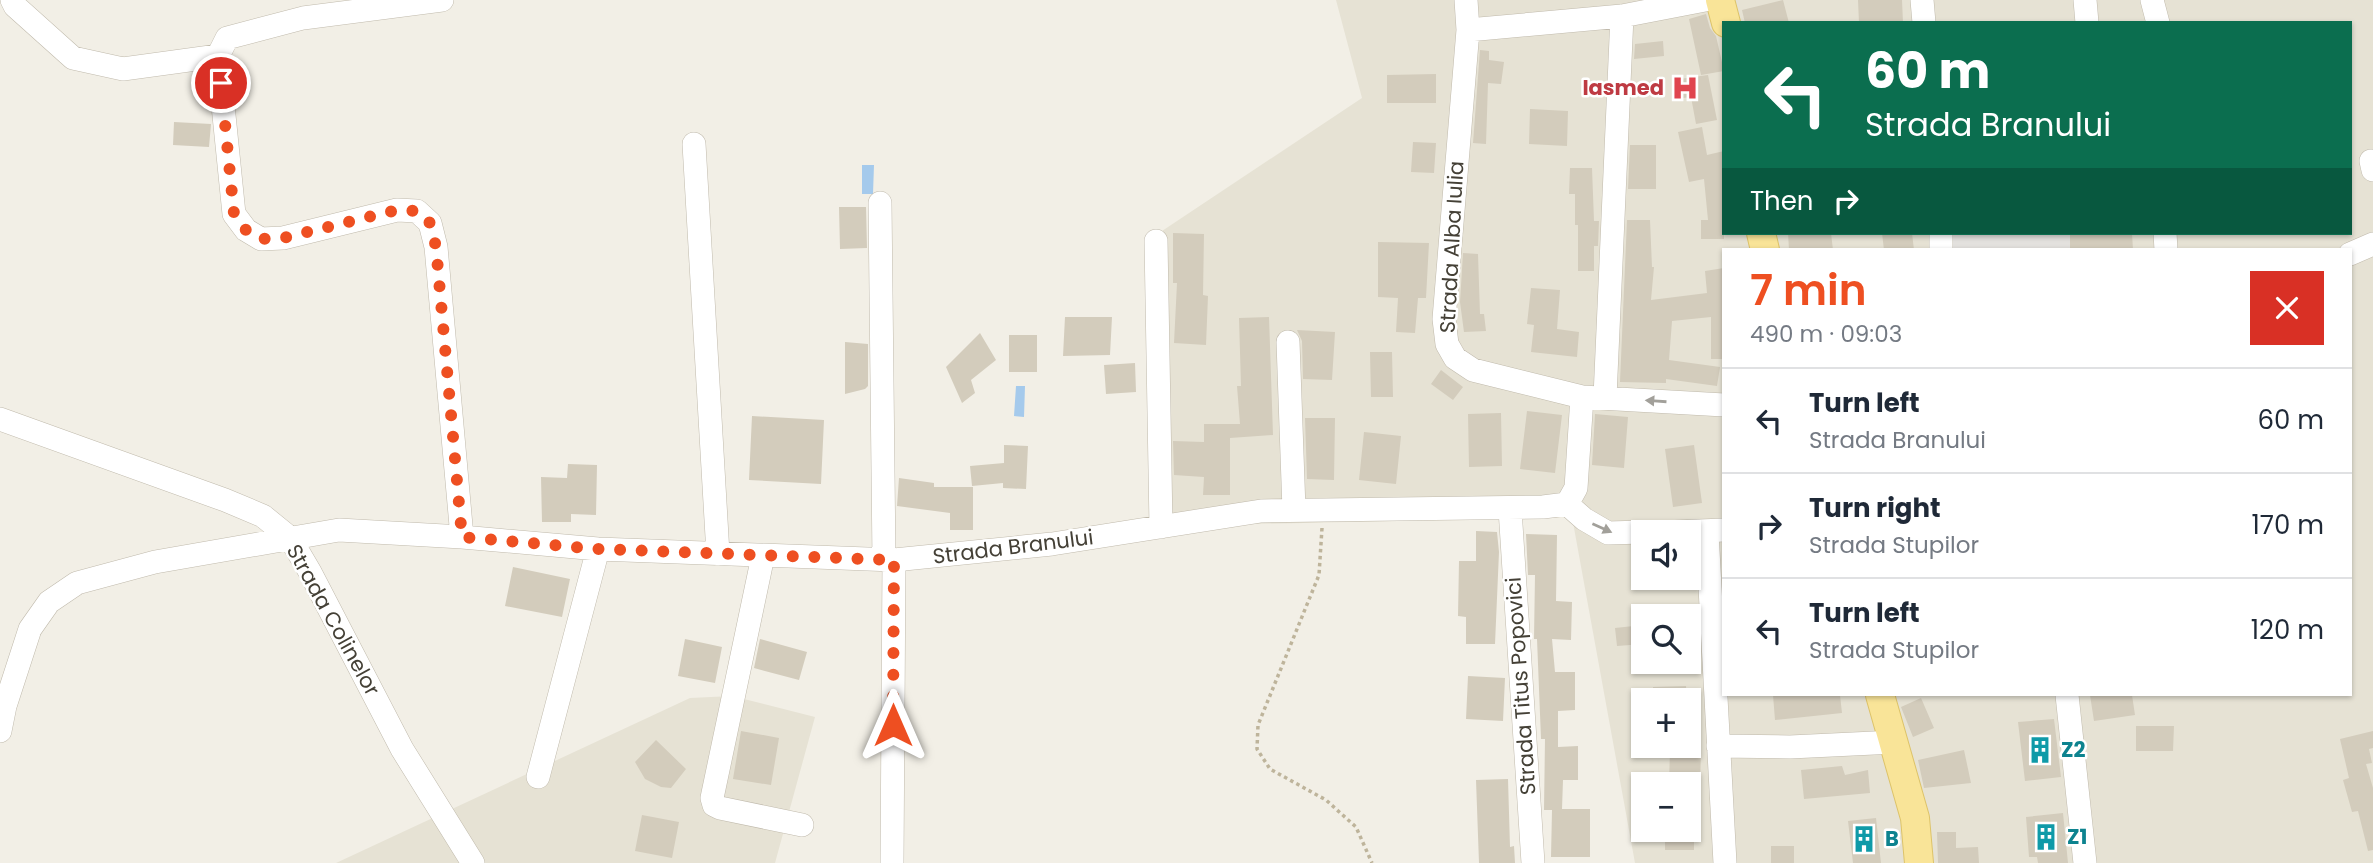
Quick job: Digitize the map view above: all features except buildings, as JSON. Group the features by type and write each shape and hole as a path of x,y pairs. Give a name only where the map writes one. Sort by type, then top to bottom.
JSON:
{"main road":[{"path":"1720,0 1725,21"},
{"path":"1880,696 1915,818 1919,863"}],"street":[{"path":"12,0 15,6 73,58 123,69 218,56"},
{"path":"442,0 290,21 227,38 218,56 234,214 246,230 261,239 283,238 397,210 417,211 430,223 436,247 462,537"},
{"name":"Strada Alba Iulia","path":"1466,0 1468,30 1444,319 1447,344 1455,358 1473,370 1582,397"},
{"path":"1468,30 1622,16 1706,0"},
{"path":"1922,0 1924,21"},
{"path":"2085,0 2087,21"},
{"path":"2152,0 2157,21"},
{"path":"1605,397 1622,16"},
{"path":"694,144 718,554"},
{"path":"880,203 889,560 892,863"},
{"path":"1156,241 1161,527"},
{"path":"2352,253 2373,244"},
{"path":"1288,342 1294,510"},
{"path":"1631,533 1608,533 1584,519 1567,504 1576,488 1582,397 1722,405"},
{"name":"Strada Colinelor","path":"0,419 225,499 263,516 290,538 402,749 474,863"},
{"name":"Strada Branului","path":"0,731 5,706 30,629 49,602 77,583 155,562 339,530 598,549 889,560 1017,548 1261,511 1510,509 1567,504"},
{"name":"Strada Titus Popovici","path":"1510,509 1533,863"},
{"path":"1715,531 1718,746 1725,863"},
{"path":"538,777 598,549"},
{"path":"763,555 712,798 714,805 720,808 802,825"},
{"path":"2067,696 2084,863"},
{"path":"1718,746 1790,747 1895,742"}],"path":[{"path":"1323,509 1319,575 1258,725 1257,749 1270,769 1325,800 1356,827 1372,863"}],"shaded area":[{"path":"1336,0 2373,0 2373,863 1635,863 1631,842 1701,842 1701,772 1631,772 1631,841 1572,517 1162,526 1162,231 1362,98"},
{"path":"1945,235 2070,235 2070,248 1946,248"},
{"path":"732,696 815,717 775,863 336,863 690,698"}],"water":[{"path":"862,165 874,165 873,194 862,194"},
{"path":"1016,386 1025,386 1024,417 1014,416"}],"place":[{"name":"Iasmed","path":"1685,88"},
{"name":"Z2","path":"2040,750"},
{"name":"Z1","path":"2046,837"},
{"name":"B","path":"1864,839"}],"route":[{"path":"221,83 234,214 246,230 261,239 283,238 397,210 417,211 430,223 436,247 462,537 598,549 894,560 893,725"}]}
